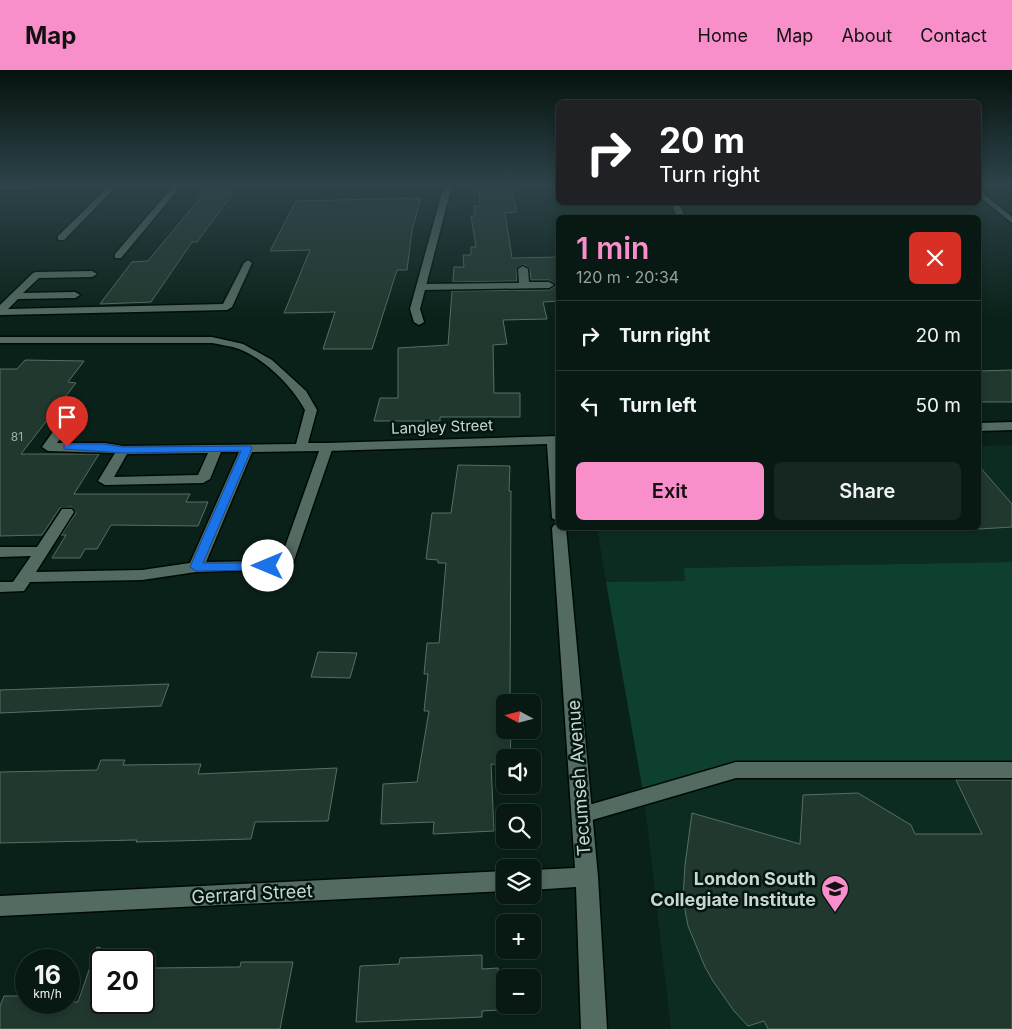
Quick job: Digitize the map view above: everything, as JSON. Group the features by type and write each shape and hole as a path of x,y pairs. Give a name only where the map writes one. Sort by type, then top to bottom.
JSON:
{"street":[{"path":"61,238 69,230"},
{"path":"118,256 140,230"},
{"path":"419,322 415,309 437,230"},
{"path":"0,312 227,307 248,264"},
{"path":"522,269 524,285"},
{"path":"0,312 36,275 92,274"},
{"path":"422,287 549,285"},
{"path":"15,296 75,295"},
{"path":"0,340 212,340 243,347 268,362 302,393 311,410 301,447"},
{"name":"Langley Street","path":"69,418 48,447 104,447 123,450 556,440"},
{"path":"981,427 1012,426"},
{"path":"24,577 142,575 196,567 286,566 327,446"},
{"path":"123,450 105,481 203,480 217,448"},
{"path":"196,567 247,448"},
{"path":"0,587 18,587 67,512"},
{"name":"Tecumseh Avenue","path":"560,530 587,877 594,1029"},
{"path":"0,552 42,551"},
{"path":"582,815 736,770 1012,770"},
{"path":"541,880 587,877"},
{"name":"Gerrard Street","path":"0,906 496,881"}],"shaded area":[{"path":"1012,445 1012,562 685,568 685,581 606,582 597,530 981,530 981,446"},
{"path":"1012,562 1012,778 705,776 644,797 606,582 685,581 684,568"},
{"name":"London South Collegiate Institute","path":"705,776 1012,778 1012,1029 671,1029 644,797"}],"building":[{"path":"174,230 206,230 197,242 192,242 151,302 100,304 132,262 148,261"},
{"path":"281,230 412,230 407,270 397,270 372,349 323,349 335,312 284,313 310,250 270,251"},
{"path":"473,230 508,230 512,258 556,257 556,286 549,280 531,280 530,269 524,264 516,269 517,281 453,282 454,267 464,267 463,255 471,255 471,247 476,247"},
{"path":"556,286 556,301 543,302 547,319 503,320 507,344 493,345 494,393 520,393 520,417 440,417 440,421 374,421 380,398 398,398 398,348 448,345 452,291 549,290"},
{"path":"25,360 84,361 68,382 76,383 21,454 99,454 74,494 190,494 186,502 208,502 198,526 111,525 97,549 85,549 80,558 52,558 66,535 61,535 76,513 72,507 60,508 42,535 0,536 0,369 17,369"},
{"path":"1012,370 1012,402 981,402 981,371"},
{"path":"458,465 510,466 510,694 496,694 496,739 511,739 510,749 496,749 496,764 491,764 494,831 433,834 434,822 381,824 383,784 417,782 429,711 424,711 428,674 424,674 427,643 439,643 446,563 438,563 438,560 426,559 432,513 451,513"},
{"path":"981,468 1012,504 1012,527 981,529"},
{"path":"318,652 357,653 350,678 311,677"},
{"path":"169,684 161,706 0,713 0,690"},
{"path":"101,760 125,760 123,765 201,764 198,774 337,768 328,821 255,822 251,839 0,843 0,772 97,770"},
{"name":"London South Collegiate Institute","path":"956,780 1012,780 1012,1029 768,1029 764,1021 748,1026 734,1011 713,981 688,926 683,899 685,865 692,813 800,844 803,795 858,793 911,825 915,834 982,834"},
{"path":"482,955 482,969 498,968 496,969 496,1010 482,1011 482,1017 356,1022 360,966 399,964 400,958"},
{"path":"241,962 293,962 280,1029 0,1029 0,1006 4,996 15,996 15,1014 80,1014 80,996 90,967 90,1014 155,1014 155,968 240,967"}],"place":[{"name":"London South Collegiate Institute","path":"835,913"}],"route":[{"path":"67,447 104,447 123,450 247,448 196,567 268,566"}]}
